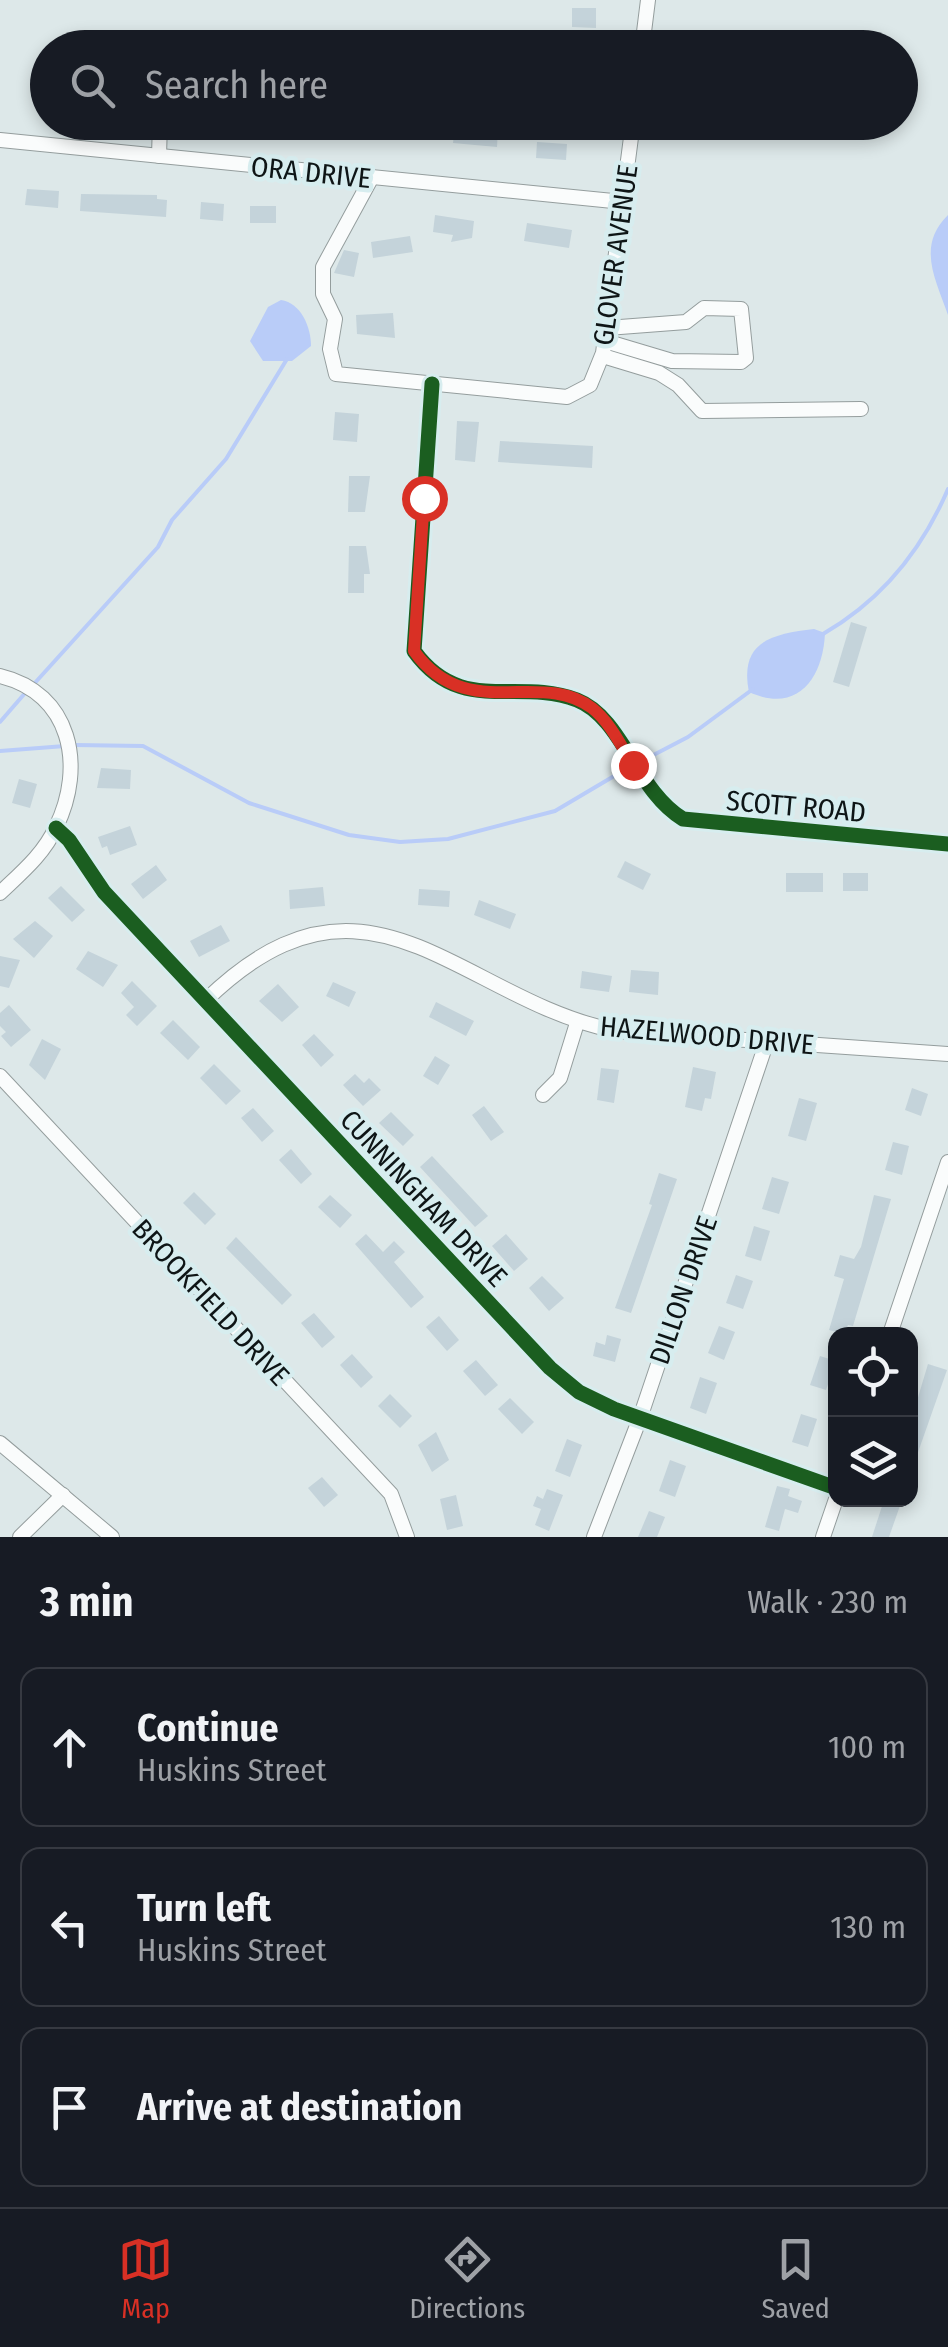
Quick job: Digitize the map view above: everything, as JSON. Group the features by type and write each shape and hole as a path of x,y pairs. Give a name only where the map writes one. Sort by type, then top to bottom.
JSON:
{"street":[{"path":"644,30 648,0"},
{"name":"ORA DRIVE","path":"0,140 623,202"},
{"path":"158,156 159,140"},
{"name":"GLOVER AVENUE","path":"432,384 567,396 590,385 605,342 631,140"},
{"path":"372,178 323,266 322,294 336,319 330,349 336,374 432,384"},
{"path":"704,308 741,309 746,358 742,362 672,361 605,342 686,322 704,308"},
{"path":"605,342 678,384 702,410 861,409"},
{"name":"SCOTT ROAD","path":"432,384 414,651 428,671 448,684 483,692 558,696 593,709 665,808 703,824 948,844"},
{"path":"0,676 42,694 59,714 69,739 71,774 56,828 33,862 0,892"},
{"name":"CUNNINGHAM DRIVE","path":"56,828 69,840 104,892 550,1368 579,1392 640,1418 828,1485"},
{"name":"HAZELWOOD DRIVE","path":"206,1001 232,975 267,952 305,938 360,933 387,935 426,946 577,1023 616,1031 948,1054"},
{"path":"544,1096 560,1078 577,1023"},
{"name":"DILLON DRIVE","path":"594,1537 640,1418 767,1042"},
{"name":"BROOKFIELD DRIVE","path":"0,1076 391,1494 407,1537"},
{"path":"892,1327 948,1162"},
{"path":"0,1443 112,1537"},
{"path":"20,1537 62,1496"},
{"path":"823,1537 833,1507"}],"water":[{"path":"948,215 948,315 934,276 931,251 938,227"},
{"path":"281,300 304,317 311,346 292,361 263,361 250,341 268,307"},
{"path":"814,629 825,633 823,650 813,678 804,688 781,699 749,692 747,675 754,651 772,638"}],"building":[{"path":"572,8 596,8 596,28 572,27"},
{"path":"453,140 497,140 497,147 453,143"},
{"path":"537,142 567,144 566,160 536,158"},
{"path":"27,189 59,191 58,208 25,205"},
{"path":"81,194 157,195 157,199 167,200 166,217 80,211"},
{"path":"201,202 224,204 223,221 200,219"},
{"path":"250,206 276,206 276,223 250,223"},
{"path":"435,215 474,221 472,238 451,242 453,235 433,232"},
{"path":"527,223 572,230 569,248 524,241"},
{"path":"410,236 413,252 373,258 371,242"},
{"path":"344,250 359,253 354,277 334,273"},
{"path":"393,313 395,338 357,334 356,315"},
{"path":"335,412 359,414 357,442 333,440"},
{"path":"457,421 479,422 475,462 455,460"},
{"path":"500,441 593,446 592,468 498,462"},
{"path":"349,476 370,476 365,512 348,512"},
{"path":"349,546 366,546 370,574 364,574 364,593 348,593"},
{"path":"851,622 867,627 849,687 833,682"},
{"path":"101,768 131,770 130,789 97,788"},
{"path":"19,779 37,784 30,808 12,803"},
{"path":"130,826 137,845 110,855 107,846 102,848 98,837"},
{"path":"625,861 651,874 643,890 617,877"},
{"path":"156,865 167,880 143,899 131,884"},
{"path":"786,873 823,873 823,892 786,892"},
{"path":"843,873 868,873 868,891 843,891"},
{"path":"61,886 85,910 72,922 48,898"},
{"path":"323,887 325,906 290,909 289,890"},
{"path":"419,889 450,891 449,907 418,905"},
{"path":"479,900 516,914 510,929 474,915"},
{"path":"35,921 53,936 34,958 13,939"},
{"path":"221,925 230,941 199,957 190,941"},
{"path":"88,951 118,965 103,987 76,969"},
{"path":"0,956 20,960 9,988 0,986"},
{"path":"631,970 659,972 658,995 629,992"},
{"path":"582,971 612,976 609,992 580,988"},
{"path":"132,981 157,1006 137,1026 126,1015 134,1007 121,993"},
{"path":"333,982 356,992 349,1007 326,996"},
{"path":"278,984 299,1007 282,1022 259,1001"},
{"path":"436,1002 474,1021 466,1036 429,1017"},
{"path":"9,1005 31,1030 11,1047 1,1036 6,1032 0,1026 0,1013"},
{"path":"173,1020 200,1047 188,1060 160,1033"},
{"path":"314,1034 334,1055 321,1067 302,1045"},
{"path":"42,1039 61,1049 45,1080 29,1065"},
{"path":"435,1056 450,1065 438,1085 423,1076"},
{"path":"214,1064 241,1091 226,1105 200,1078"},
{"path":"693,1067 716,1072 711,1099 705,1098 702,1111 685,1107"},
{"path":"601,1068 619,1070 614,1103 597,1100"},
{"path":"355,1074 364,1083 369,1078 381,1090 363,1106 343,1085"},
{"path":"912,1088 928,1094 921,1116 905,1110"},
{"path":"799,1098 817,1103 806,1141 788,1136"},
{"path":"484,1106 504,1132 491,1141 472,1115"},
{"path":"253,1108 274,1131 262,1142 241,1118"},
{"path":"391,1112 414,1135 403,1146 379,1123"},
{"path":"893,1142 909,1146 902,1175 885,1170"},
{"path":"291,1149 312,1174 301,1184 279,1160"},
{"path":"432,1156 488,1216 475,1227 420,1167"},
{"path":"659,1173 677,1179 631,1313 615,1308 652,1205 649,1204"},
{"path":"772,1177 789,1182 779,1214 762,1209"},
{"path":"194,1192 216,1214 205,1225 183,1203"},
{"path":"330,1195 352,1215 340,1228 318,1207"},
{"path":"874,1195 891,1199 853,1326 830,1327 844,1279 834,1276 840,1255 854,1259 861,1247"},
{"path":"754,1226 770,1231 761,1261 745,1256"},
{"path":"366,1234 383,1252 394,1241 405,1252 394,1262 424,1297 411,1308 355,1244"},
{"path":"506,1234 528,1259 514,1271 492,1246"},
{"path":"236,1237 292,1295 282,1305 226,1248"},
{"path":"736,1275 753,1281 743,1309 726,1303"},
{"path":"542,1276 564,1298 549,1311 529,1288"},
{"path":"314,1313 335,1337 322,1348 301,1323"},
{"path":"439,1316 459,1340 447,1351 426,1327"},
{"path":"719,1326 735,1332 724,1360 708,1353"},
{"path":"607,1335 621,1339 615,1362 593,1356 596,1342 605,1345"},
{"path":"352,1354 373,1377 361,1388 340,1365"},
{"path":"820,1356 828,1358 826,1390 810,1385"},
{"path":"476,1360 498,1385 485,1396 463,1371"},
{"path":"928,1364 947,1370 918,1452 918,1417 918,1397"},
{"path":"700,1377 717,1383 706,1414 690,1408"},
{"path":"390,1394 412,1416 400,1428 378,1406"},
{"path":"510,1398 534,1422 522,1434 498,1409"},
{"path":"801,1414 817,1419 808,1447 792,1442"},
{"path":"436,1432 449,1460 432,1472 418,1445"},
{"path":"567,1439 582,1445 570,1477 555,1471"},
{"path":"670,1460 686,1466 675,1497 659,1491"},
{"path":"322,1477 338,1495 324,1507 308,1488"},
{"path":"777,1486 790,1489 788,1496 802,1501 798,1513 785,1509 779,1531 765,1527"},
{"path":"547,1489 563,1495 549,1531 535,1525 541,1509 533,1506 537,1496 543,1499"},
{"path":"456,1495 463,1526 447,1530 440,1499"},
{"path":"882,1507 900,1507 889,1537 872,1537"},
{"path":"649,1511 665,1517 657,1537 638,1537"}],"waterway":[{"path":"33,685 158,547 172,520 226,459 287,359"},
{"path":"823,634 864,606 898,572 926,533 948,489"},
{"path":"640,762 688,737 753,689"},
{"path":"0,722 26,692"},
{"path":"75,745 143,746 249,803 349,835 400,842 448,839 555,811 631,766"},
{"path":"0,751 65,746"}],"cycle path":[{"path":"432,384 414,651 432,671 470,689 554,694 593,709 618,738 653,791 683,819 948,844"},
{"path":"56,828 69,840 104,892 550,1368 579,1392 614,1409 828,1485"}],"route":[{"path":"424,498 414,651 428,671 448,684 472,690 577,700 593,709 606,724 633,765"}]}
